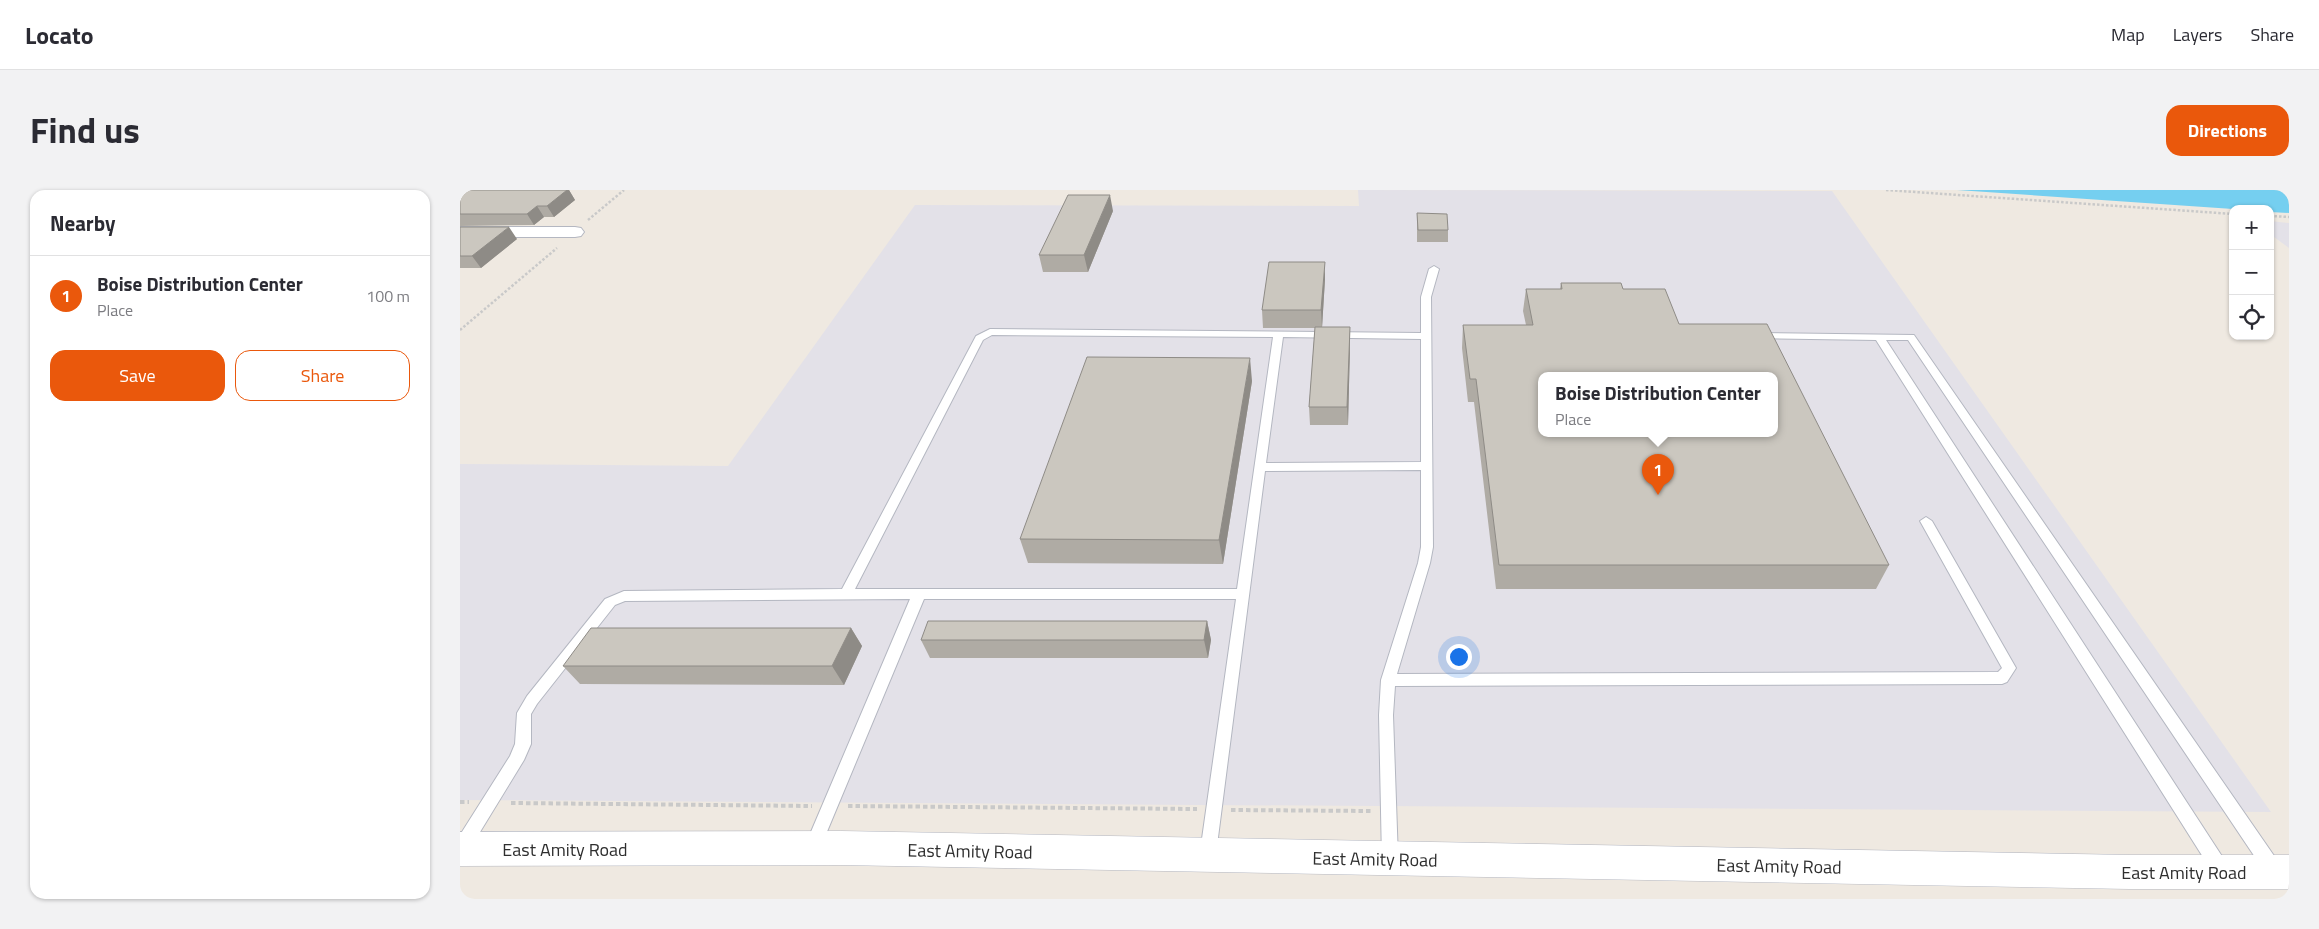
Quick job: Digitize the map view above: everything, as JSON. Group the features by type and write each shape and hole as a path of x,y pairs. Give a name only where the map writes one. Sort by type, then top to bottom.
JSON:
{"street":[{"path":"460,232 575,232"},
{"name":"East Amity Road","path":"460,849 812,848 2120,872 2282,872"}],"lane":[{"path":"1390,858 1388,680 1424,564 1426,546 1426,296 1434,269"},
{"path":"846,594 979,338 990,332 1426,336"},
{"path":"1207,856 1278,334"},
{"path":"1748,336 1911,337 2282,872"},
{"path":"1880,337 2222,872"},
{"path":"1260,467 1426,466"},
{"path":"1388,680 2002,678 2009,668 1926,521"},
{"path":"812,848 919,594"},
{"path":"460,849 519,752 522,744 524,713 610,602 624,596 1244,594"}],"path":[{"path":"460,330 624,190"},
{"path":"1886,190 2229,214"},
{"path":"2274,216 2289,217"},
{"path":"460,802 1389,812"}],"shaded area":[{"path":"1358,190 1832,191 2271,812 460,800 460,464 728,466 915,205 1359,206"},
{"path":"2274,221 2289,223 2289,248 2274,237"}],"water":[{"path":"1957,190 2289,190 2289,213 2274,212 2274,205 2229,205 2229,209"}],"building":[{"path":"460,190 567,190 547,206 537,206 527,214 460,214"},
{"path":"1068,195 1110,195 1084,255 1039,255"},
{"path":"1417,213 1447,214 1448,230 1418,230"},
{"path":"460,227 509,227 472,256 460,256"},
{"path":"1269,262 1325,262 1321,310 1262,310"},
{"path":"1561,283 1621,283 1623,289 1665,289 1679,324 1767,324 1889,565 1499,565 1476,379 1470,379 1463,325 1533,325 1526,289 1562,289"},
{"path":"1315,327 1350,327 1347,407 1309,407"},
{"path":"1087,357 1250,358 1219,540 1020,539"},
{"path":"928,621 1207,621 1204,640 921,640"},
{"path":"591,628 851,628 832,666 563,666"}],"place":[{"name":"Boise Distribution Center","path":"1658,495"}]}
